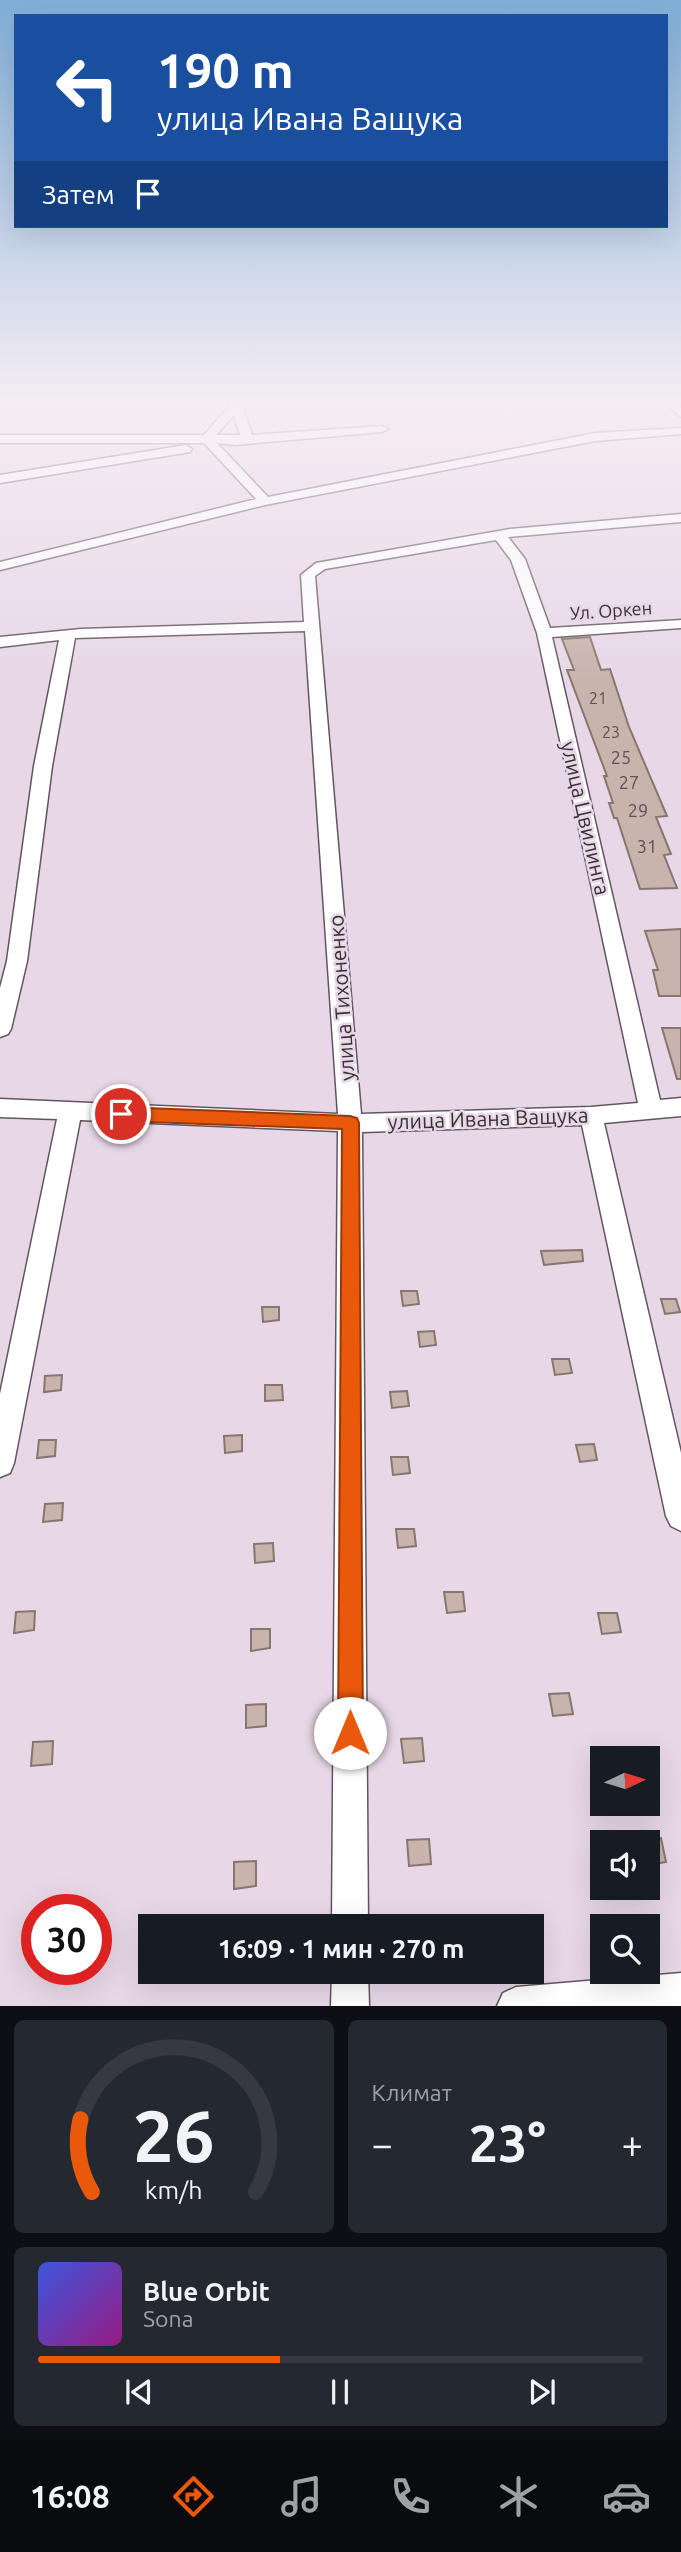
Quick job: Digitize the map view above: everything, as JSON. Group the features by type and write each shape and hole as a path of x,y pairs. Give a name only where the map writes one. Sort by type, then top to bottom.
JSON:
{"street":[{"path":"257,493 265,501"},
{"path":"0,566 308,493"},
{"name":"улица Тихоненко","path":"350,1914 350,1123 308,575 321,566 499,535 681,517"},
{"name":"улица Цвилинга","path":"499,535 518,559 544,633 651,1110"},
{"name":"Ул. Оркен","path":"544,633 681,624"},
{"path":"0,642 68,634 312,626"},
{"path":"0,1029 17,961 43,766 68,634"},
{"name":"улица Ивана Ващука","path":"0,1108 350,1123 591,1116 681,1107"},
{"path":"0,1463 70,1112"},
{"path":"591,1116 681,1517"},
{"path":"350,1984 350,2006"},
{"path":"516,2006 681,1992"}],"building":[{"path":"590,637 601,670 610,669 629,727 667,816 656,817 671,854 664,855 677,888 640,889 617,818 614,818 609,803 613,803 604,776 607,776 567,670 574,670 562,639"},
{"path":"681,929 681,996 659,996 653,970 658,970 645,931"},
{"path":"662,1028 681,1028 681,1079 677,1079"},
{"path":"582,1250 583,1261 544,1265 541,1251"},
{"path":"401,1291 417,1291 419,1304 403,1306"},
{"path":"661,1299 676,1299 680,1312 665,1314"},
{"path":"262,1307 279,1307 279,1320 263,1322"},
{"path":"434,1331 436,1345 420,1347 418,1332"},
{"path":"552,1359 569,1359 572,1373 555,1375"},
{"path":"62,1375 61,1390 44,1392 45,1376"},
{"path":"265,1385 282,1385 283,1400 265,1401"},
{"path":"407,1391 409,1406 392,1408 390,1392"},
{"path":"242,1435 242,1451 225,1453 224,1436"},
{"path":"39,1440 56,1440 55,1456 37,1458"},
{"path":"594,1444 597,1460 580,1462 576,1445"},
{"path":"391,1457 408,1457 410,1473 393,1475"},
{"path":"63,1503 62,1520 43,1522 45,1504"},
{"path":"396,1529 414,1529 416,1546 398,1548"},
{"path":"273,1543 274,1561 255,1563 254,1544"},
{"path":"444,1592 463,1592 465,1611 447,1613"},
{"path":"35,1611 34,1630 14,1633 16,1612"},
{"path":"598,1613 617,1613 621,1632 602,1634"},
{"path":"251,1629 270,1629 270,1648 251,1651"},
{"path":"569,1693 573,1714 553,1716 549,1694"},
{"path":"266,1704 266,1726 246,1728 246,1705"},
{"path":"422,1738 424,1761 404,1763 401,1739"},
{"path":"53,1741 52,1764 31,1766 33,1742"},
{"path":"660,1838 661,1838 666,1862 660,1863"},
{"path":"429,1839 431,1864 409,1866 407,1840"},
{"path":"256,1861 256,1886 234,1889 234,1862"}],"route":[{"path":"121,1114 350,1123 350,1733"}]}
